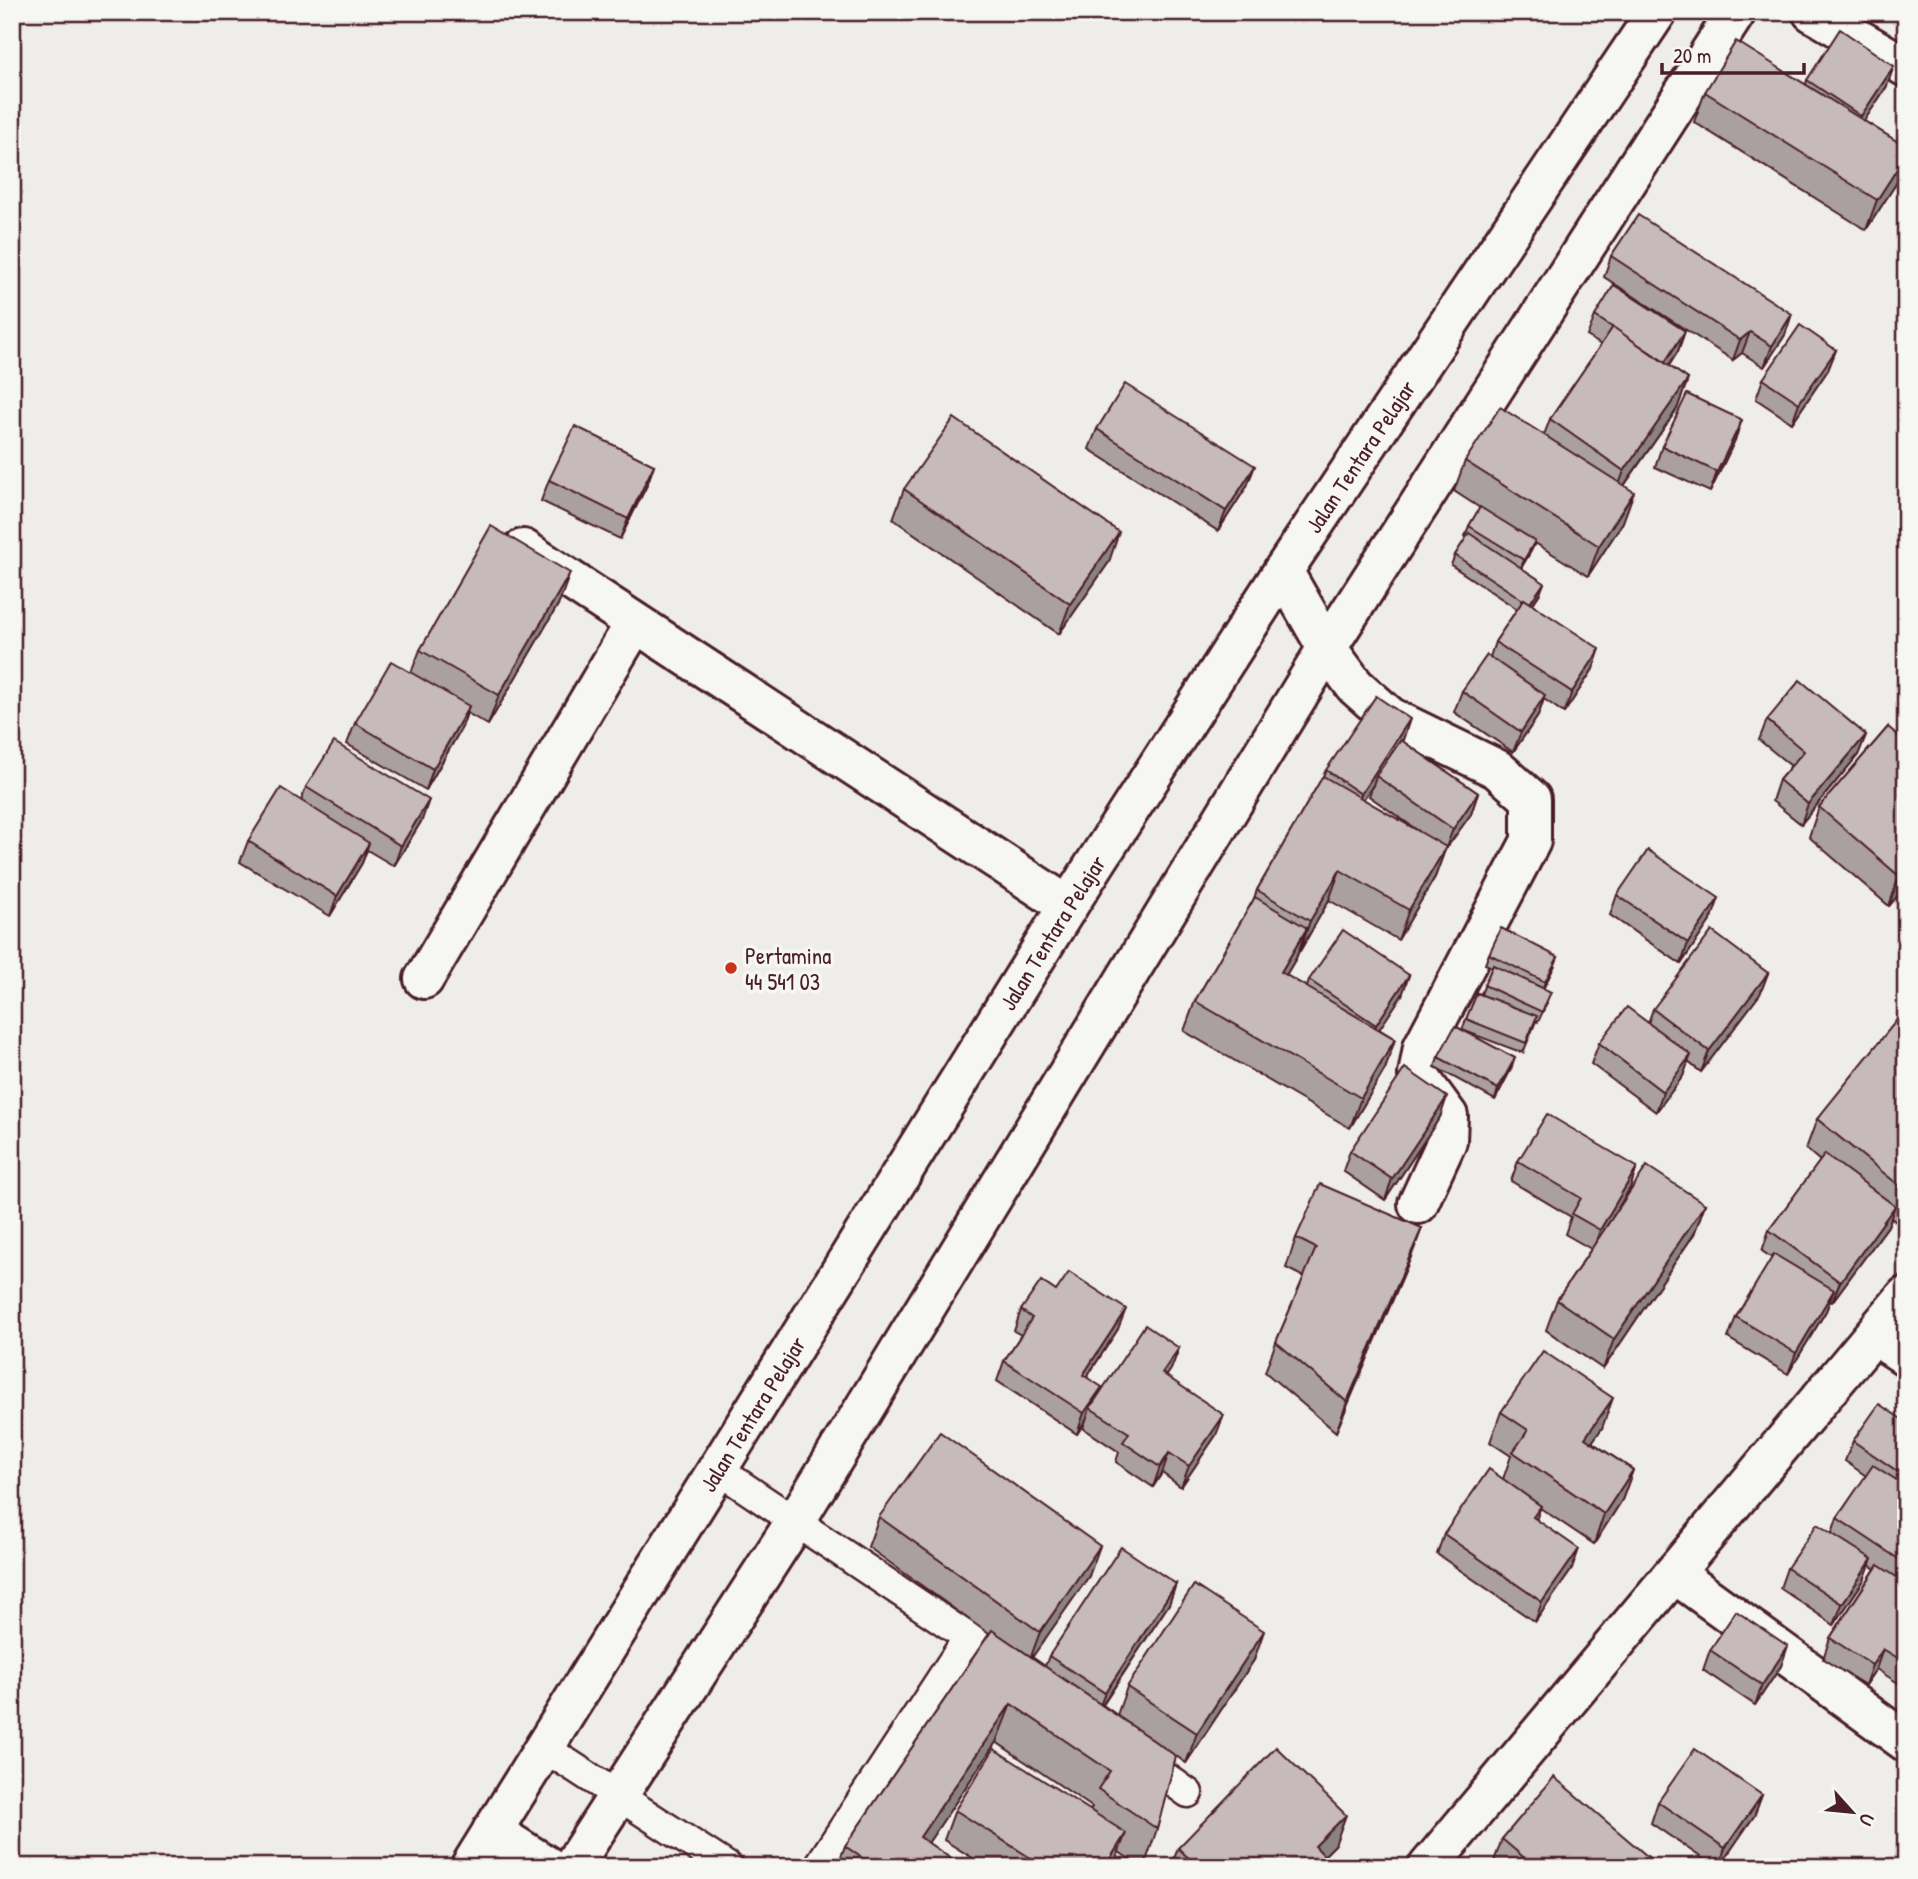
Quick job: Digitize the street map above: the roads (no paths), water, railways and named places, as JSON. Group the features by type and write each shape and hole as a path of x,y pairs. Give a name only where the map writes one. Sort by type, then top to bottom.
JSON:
{"street":[{"name":"Jalan Tentara Pelajar","path":"470,1867 1068,906 1283,571 1657,12"},
{"path":"572,1867 795,1522 1327,648 1736,12"},
{"path":"1812,12 1906,67"},
{"path":"501,535 1068,906"},
{"path":"1283,571 1327,648 1355,686 1390,717 1497,769 1531,799 1531,841 1423,1047 1418,1075 1448,1116 1447,1141 1418,1204"},
{"path":"424,979 635,623"},
{"path":"1428,1867 1906,1296"},
{"path":"1874,1335 1906,1356"},
{"path":"1675,1574 1906,1742"},
{"path":"492,1831 549,1867"}],"lane":[{"path":"717,1469 969,1636 1035,1683"},
{"path":"818,1867 969,1636"},
{"path":"1122,1746 1188,1793"},
{"path":"543,1747 728,1867"}],"place":[{"name":"Pertamina 44 541 03","path":"731,968"}]}
